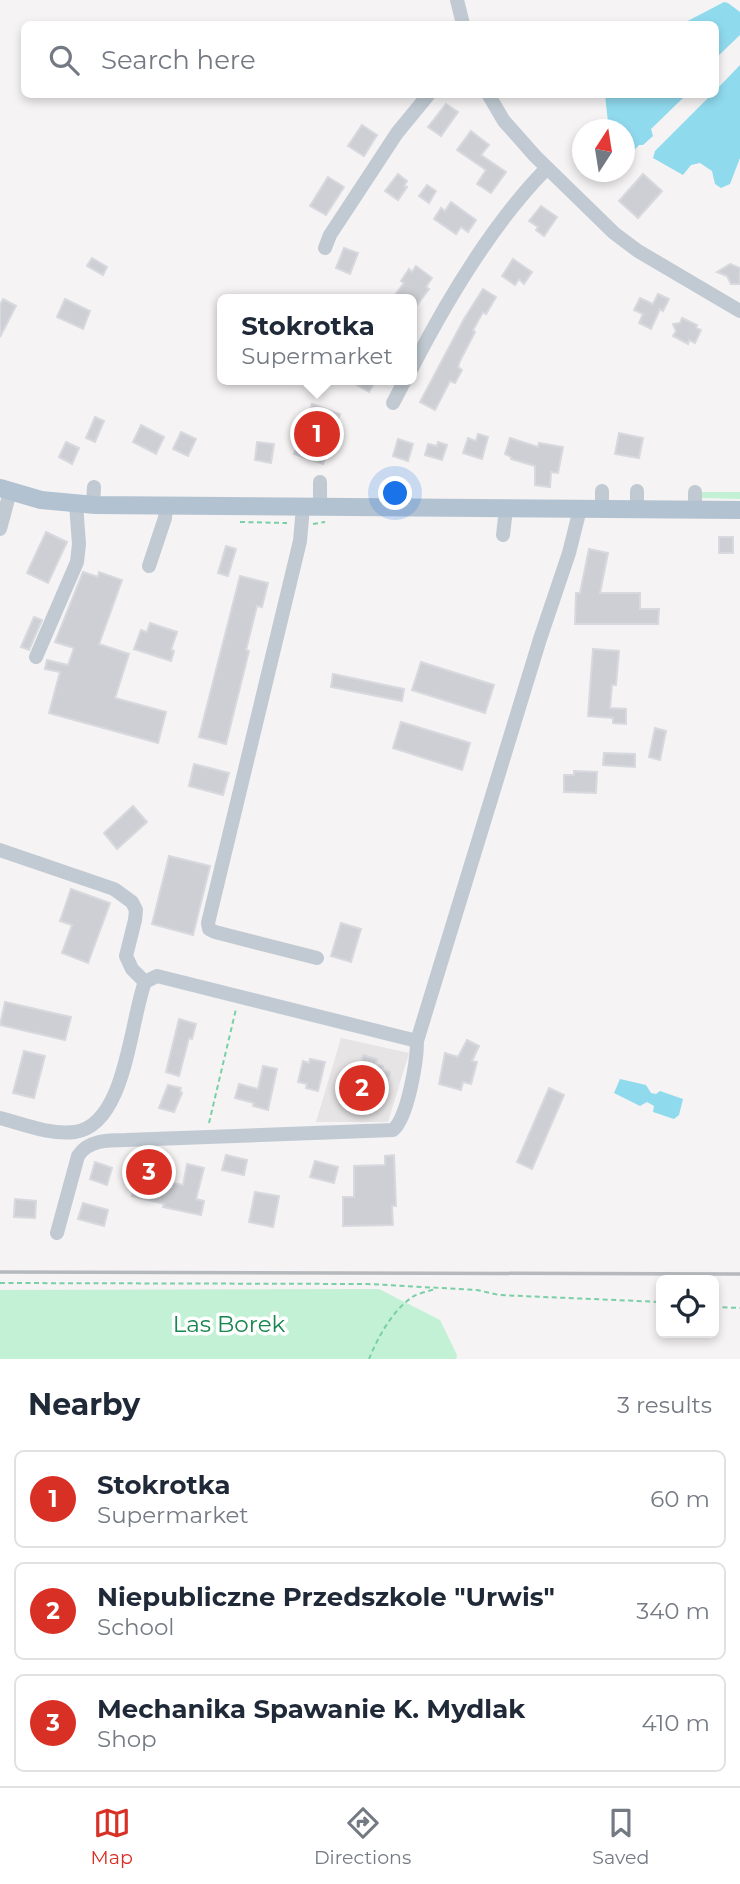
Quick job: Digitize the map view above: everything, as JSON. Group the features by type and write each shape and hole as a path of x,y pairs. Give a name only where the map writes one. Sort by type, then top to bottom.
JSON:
{"main road":[{"path":"5,490 41,499 88,499 166,506 580,509 602,500 638,510 740,510"}],"street":[{"path":"457,0 462,21"},
{"path":"325,248 330,235 397,133 426,98"},
{"path":"490,98 504,121 547,169 625,242 740,311"},
{"path":"417,357 449,300 527,189 547,169"},
{"path":"393,403 402,385"},
{"path":"317,958 215,932 209,929 208,923 300,541 320,482"},
{"path":"0,529 5,490"},
{"path":"637,491 638,510"},
{"path":"695,492 695,510"},
{"path":"36,657 77,562 88,499"},
{"path":"149,566 165,518 166,506"},
{"path":"503,535 506,509"},
{"path":"57,1233 82,1149 110,1140 393,1130 401,1119 416,1063 417,1041 540,639 569,553 580,509"},
{"path":"0,850 114,889 132,902 136,910 127,956 132,969 145,982"},
{"path":"0,1118 58,1132 83,1130 99,1120 114,1096 145,982 157,976 417,1041"}],"path":[{"path":"206,1136 238,998"},
{"path":"0,1283 293,1283 477,1290 499,1295 656,1302"},
{"path":"369,1359 377,1339 390,1320 414,1296 438,1288"},
{"path":"719,1307 740,1308"}],"shaded area":[{"path":"341,1038 409,1053 388,1122 316,1122"}],"green space":[{"path":"700,492 740,492 740,499 700,498"},
{"name":"Las Borek","path":"379,1289 440,1320 457,1355 456,1359 0,1359 0,1290"}],"water":[{"path":"724,2 728,3 740,12 740,35 719,55 719,21 688,21"},
{"path":"740,65 740,158 730,184 721,188 715,184 712,171 700,163 691,165 683,175 653,158 655,151 708,98 719,98 719,87"},
{"path":"605,98 683,98 651,129 653,136 643,145 635,149 635,119 608,119"},
{"path":"620,1079 646,1085 651,1093 660,1091 683,1099 679,1115 674,1119 653,1112 654,1106 647,1102 640,1106 614,1093"}],"building":[{"path":"446,104 458,112 441,136 428,127"},
{"path":"362,125 377,135 364,156 348,146"},
{"path":"471,131 489,145 481,155 506,172 491,193 477,184 486,170 457,150"},
{"path":"398,174 407,181 404,186 407,187 398,200 385,191"},
{"path":"643,174 662,191 638,218 619,201"},
{"path":"328,177 344,187 326,215 310,206"},
{"path":"427,185 436,191 429,203 419,196"},
{"path":"451,202 476,220 468,232 461,227 456,234 434,219 441,208 445,211"},
{"path":"541,206 557,217 544,236 536,230 538,227 529,221"},
{"path":"344,248 358,253 350,274 336,268"},
{"path":"92,258 107,267 103,275 87,266"},
{"path":"513,259 532,272 524,284 519,279 515,285 502,276"},
{"path":"730,264 740,268 740,284 731,284 727,276 717,272"},
{"path":"416,266 432,278 426,287 429,289 417,305 417,294 396,294 404,283 401,281 409,269 412,272"},
{"path":"483,289 496,297 473,330 475,332 460,361 458,367 462,370 455,383 450,381 435,410 420,402"},
{"path":"658,294 669,299 663,311 660,309 651,329 639,323 643,314 634,310 640,298 653,304"},
{"path":"3,299 16,306 0,337 0,305"},
{"path":"65,299 90,311 83,329 57,317"},
{"path":"682,318 701,330 695,343 689,340 688,344 673,336 676,331 673,324 680,323"},
{"path":"357,385 373,385 369,392"},
{"path":"312,404 340,414 323,464 294,454"},
{"path":"95,417 104,421 95,442 86,438"},
{"path":"141,425 164,437 156,454 133,442"},
{"path":"181,432 196,439 188,456 173,449"},
{"path":"619,433 643,438 639,458 615,454"},
{"path":"478,434 488,437 482,459 463,453 468,438 476,441"},
{"path":"510,438 538,447 539,443 563,447 558,473 551,472 550,487 535,485 535,466 511,459 505,454"},
{"path":"398,439 413,444 408,461 393,456"},
{"path":"66,442 79,448 72,464 59,457"},
{"path":"257,442 274,444 271,463 255,460"},
{"path":"438,442 447,445 442,460 425,455 428,444 437,446"},
{"path":"46,532 67,542 48,583 27,573"},
{"path":"719,537 733,537 733,553 719,553"},
{"path":"226,546 236,549 228,576 218,573"},
{"path":"589,549 608,553 600,593 640,593 640,609 659,609 658,624 575,624 576,593 580,593"},
{"path":"83,572 98,577 99,572 122,580 99,644 129,654 115,698 166,712 158,743 49,713 60,672 45,669 47,660 68,665 74,648 55,642"},
{"path":"240,576 268,583 262,607 257,606 226,744 199,737"},
{"path":"34,617 42,620 29,650 21,647"},
{"path":"150,623 177,632 171,650 174,651 171,661 134,649 141,630 147,632"},
{"path":"593,649 619,651 616,685 612,685 610,708 626,709 626,724 613,723 613,718 588,716"},
{"path":"421,662 494,685 485,713 412,690"},
{"path":"333,674 404,689 402,701 331,687"},
{"path":"401,722 470,743 462,770 393,748"},
{"path":"655,728 666,731 660,760 649,757"},
{"path":"604,753 635,754 635,767 603,765"},
{"path":"194,764 229,773 223,795 189,786"},
{"path":"574,771 597,772 596,793 564,792 564,775 574,775"},
{"path":"133,806 147,822 117,849 104,833"},
{"path":"169,856 210,866 193,935 152,924"},
{"path":"71,889 110,903 88,963 62,953 72,925 60,921"},
{"path":"341,923 361,929 351,962 331,956"},
{"path":"5,1002 71,1017 65,1040 0,1025"},
{"path":"179,1019 196,1024 192,1039 189,1038 179,1076 166,1072"},
{"path":"467,1040 479,1046 472,1061 477,1062 471,1084 463,1082 461,1090 439,1084 445,1053 458,1057"},
{"path":"24,1051 45,1056 34,1098 13,1093"},
{"path":"363,1055 377,1059 376,1064 390,1072 386,1091 383,1091 381,1098 372,1095 373,1090 356,1086"},
{"path":"310,1059 325,1062 318,1091 306,1088 307,1084 298,1082 303,1061 309,1063"},
{"path":"263,1066 277,1069 268,1110 235,1098 239,1084 258,1089"},
{"path":"168,1085 181,1088 182,1093 174,1112 159,1108"},
{"path":"549,1088 564,1095 532,1169 517,1162"},
{"path":"226,1155 247,1160 244,1175 222,1170"},
{"path":"394,1155 396,1206 392,1206 393,1225 343,1226 343,1197 354,1197 354,1166 385,1165 385,1156"},
{"path":"141,1161 158,1165 154,1179 183,1185 187,1164 204,1168 196,1199 204,1201 201,1215 163,1207 164,1204 132,1196"},
{"path":"315,1161 338,1167 334,1183 310,1177"},
{"path":"95,1162 112,1168 107,1185 90,1179"},
{"path":"255,1192 279,1196 273,1227 249,1222"},
{"path":"15,1199 36,1201 35,1218 14,1217"},
{"path":"83,1203 108,1210 104,1226 78,1219"}],"railway":[{"path":"0,1272 740,1274"}],"place":[{"name":"Stokrotka","path":"317,434"},
{"name":"Niepubliczne Przedszkole \"Urwis\"","path":"362,1088"},
{"name":"Mechanika Spawanie K. Mydlak","path":"149,1172"}]}
